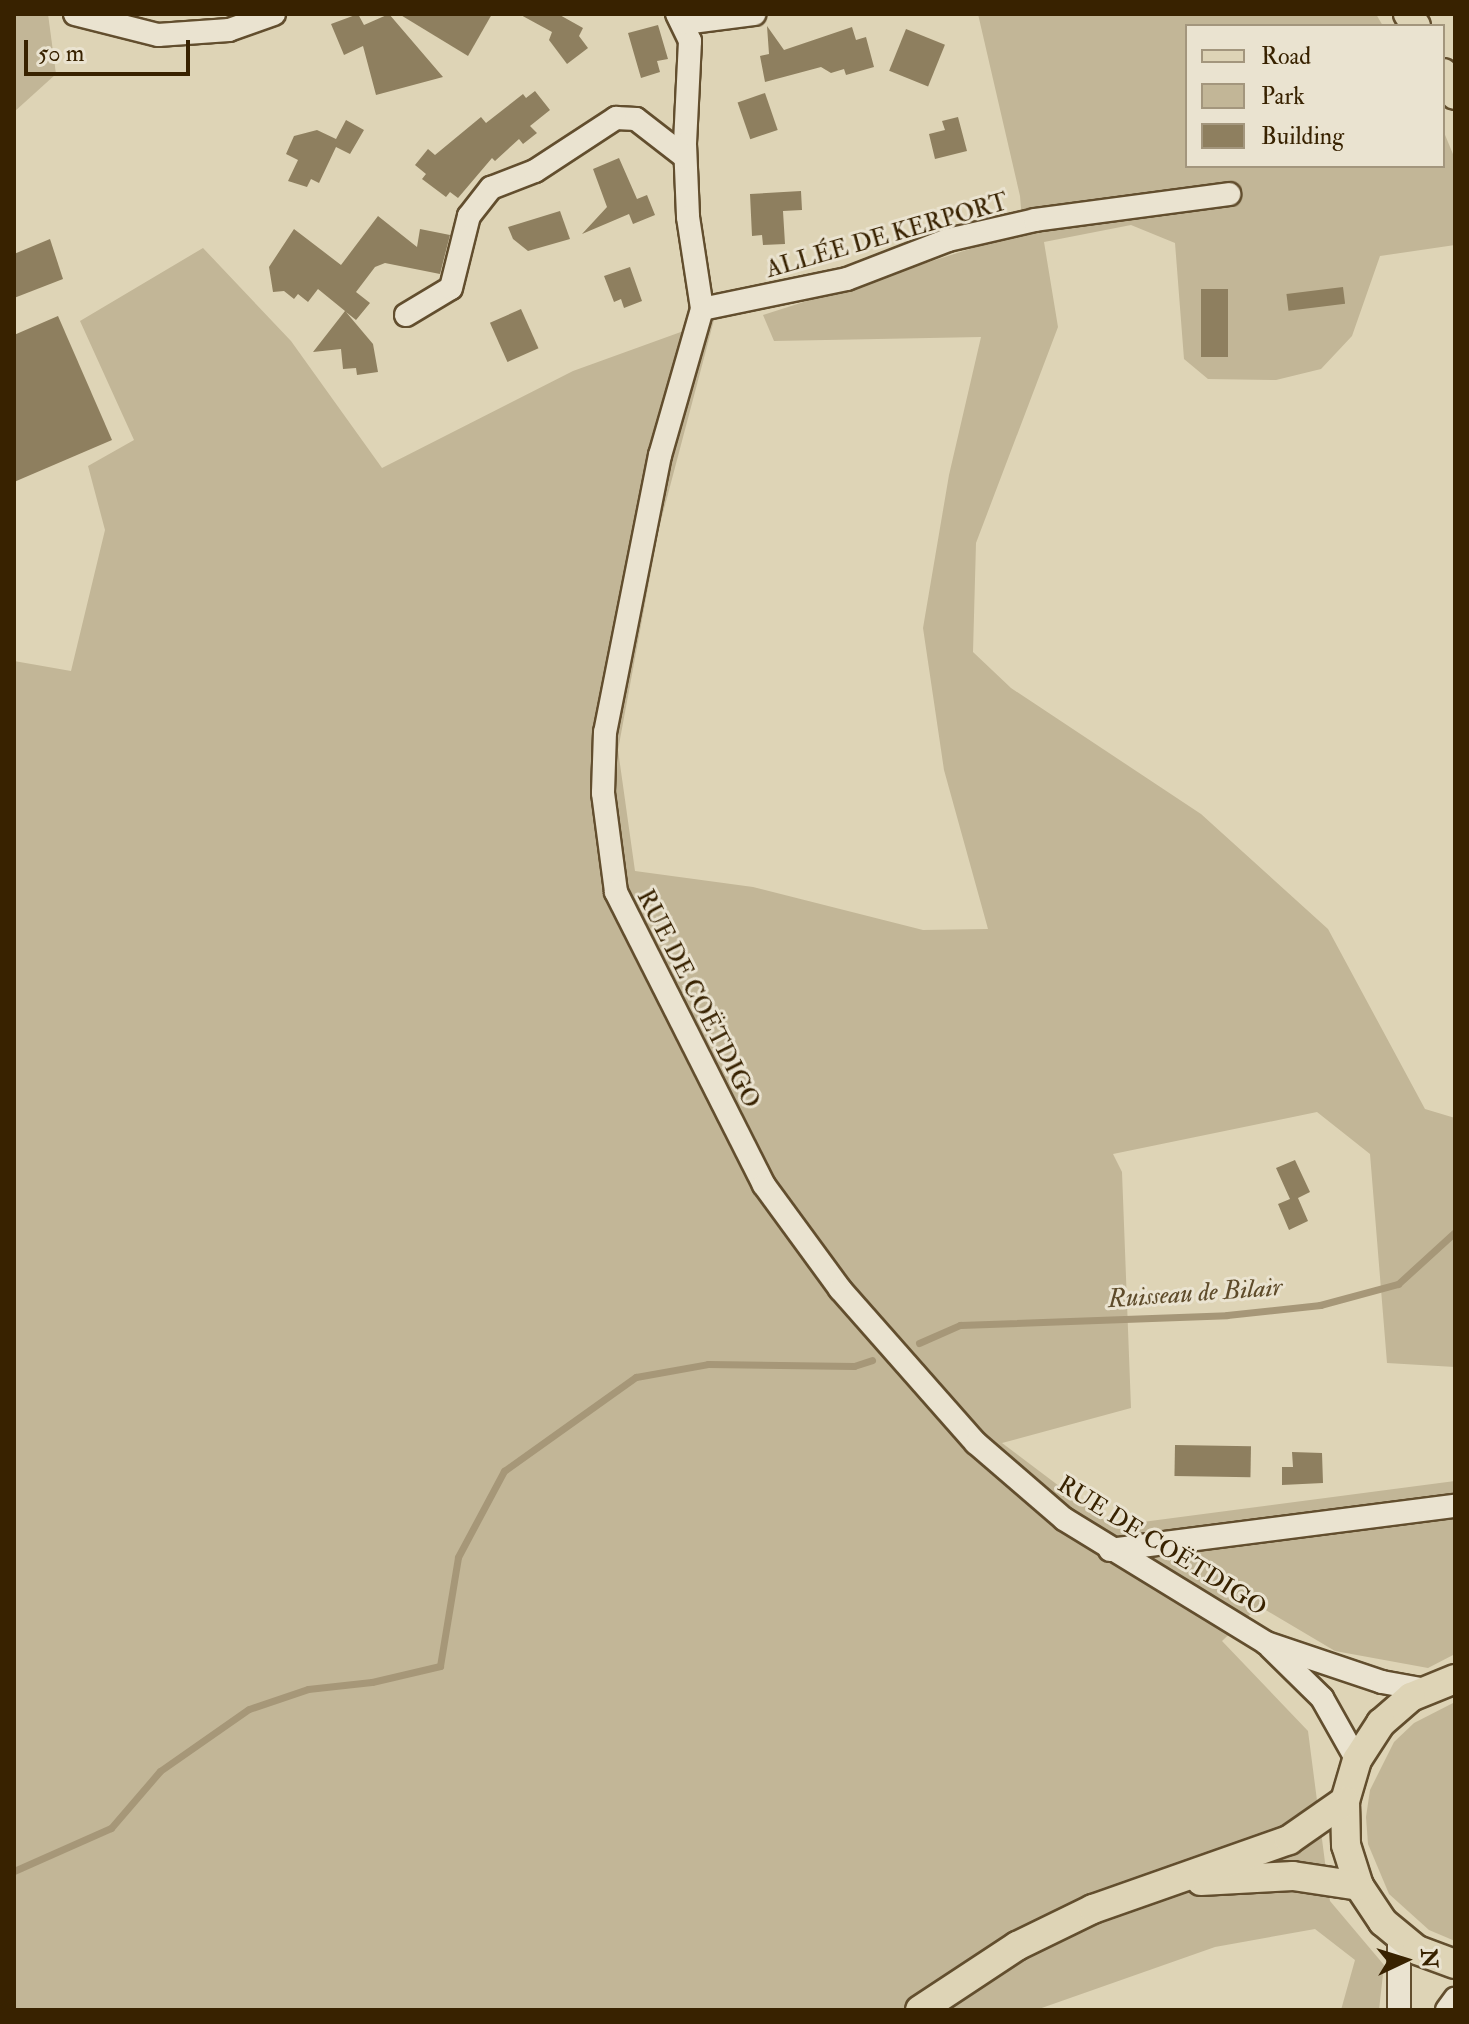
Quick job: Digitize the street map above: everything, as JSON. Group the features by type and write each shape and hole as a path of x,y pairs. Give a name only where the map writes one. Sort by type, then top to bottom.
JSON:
{"main road":[{"path":"1445,77 1455,95"},
{"path":"1455,1679 1426,1690 1381,1723 1357,1760 1345,1801 1346,1845 1359,1886 1383,1922 1438,1961 1455,1964"},
{"path":"920,2010 1017,1946 1093,1909 1289,1840 1345,1801"},
{"path":"1172,1882 1293,1876 1359,1886"}],"street":[{"path":"75,14 158,35 229,30 274,14"},
{"path":"681,19 754,14"},
{"name":"RUE DE COËTDIGO","path":"681,19 692,65 685,157 688,217 702,309 660,455 605,732 603,793 616,892 764,1185 840,1289 976,1443 1021,1486 1110,1550 1266,1643 1382,1682 1426,1690"},
{"path":"406,315 451,288 469,216 491,188 535,171 616,118 636,119 685,157"},
{"name":"ALLÉE DE KERPORT","path":"702,309 847,279 948,240 1035,220 1229,194"},
{"path":"1110,1550 1455,1506"},
{"name":"RUE DE COËTDIGO","path":"1266,1643 1322,1698 1357,1760"},
{"path":"1399,1935 1399,2010"},
{"path":"1447,2010 1455,1999"}],"green space":[{"path":"14,14 48,14 56,74 14,112"},
{"path":"978,14 1376,14 1382,24 1185,24 1185,168 1445,168 1445,135 1455,159 1455,245 1380,256 1352,336 1321,369 1276,380 1208,379 1184,359 1175,243 1131,225 1044,242 1058,327 976,543 973,652 1011,688 1201,814 1328,929 1425,1109 1455,1118 1455,1367 1387,1363 1370,1154 1317,1112 1113,1154 1122,1172 1131,1408 1002,1443 1112,1526 1455,1481 1455,1654 1428,1668 1335,1651 1259,1606 1222,1641 1308,1731 1330,1901 1384,1965 1379,2010 1341,2010 1355,1960 1315,1929 1215,1947 1036,2010 14,2010 14,661 71,671 105,530 88,466 134,440 80,321 203,248 291,341 382,468 573,371 714,320 659,528 618,750 635,871 753,887 923,930 988,929 944,770 923,628 949,475 981,337 774,341 763,315 1023,232 1020,196"},
{"path":"1455,1702 1455,1941 1429,1930 1389,1894 1368,1844 1366,1817 1370,1790 1394,1742 1414,1723"}],"building":[{"path":"358,14 364,25 389,14 443,77 376,95 363,46 344,55 331,24"},
{"path":"399,14 492,14 468,56"},
{"path":"519,14 558,14 583,28 579,36 588,48 567,64 549,40 552,32"},
{"path":"658,25 668,59 657,61 660,72 641,78 628,33"},
{"path":"767,26 784,50 852,27 856,40 866,37 874,67 846,75 844,69 831,73 821,67 765,82 760,56 769,54"},
{"path":"906,29 945,45 928,86 889,71"},
{"path":"535,91 550,110 530,126 537,133 523,144 519,139 495,161 492,158 458,198 450,192 446,197 422,179 426,174 415,165 428,149 435,155 481,117 486,123 523,94 526,98"},
{"path":"765,93 778,130 750,139 738,102"},
{"path":"958,117 967,151 935,159 929,134 945,130 942,121"},
{"path":"346,120 364,130 350,154 336,147 319,183 311,179 307,187 288,181 298,160 286,154 294,136 317,130 336,139"},
{"path":"619,158 637,199 647,195 655,215 633,224 629,214 582,234 607,207 593,169"},
{"path":"801,191 802,210 783,211 785,244 763,245 762,235 752,236 750,194"},
{"path":"560,211 570,239 528,251 513,239 508,227"},
{"path":"378,216 417,247 420,229 450,235 440,274 385,263 375,267 356,292 370,303 356,320 346,312 373,344 378,372 357,375 356,368 343,369 341,349 313,352 345,311 318,289 308,302 298,294 294,299 284,291 273,292 269,267 294,229 341,265"},
{"path":"50,239 63,279 14,298 14,254"},
{"path":"630,267 642,301 624,308 621,299 614,302 604,276"},
{"path":"1343,287 1345,304 1288,311 1286,294"},
{"path":"1201,289 1228,289 1228,357 1201,357"},
{"path":"521,309 538,348 507,362 490,323"},
{"path":"58,316 112,440 14,482 14,335"},
{"path":"1295,1160 1310,1192 1298,1198 1308,1221 1289,1230 1278,1204 1290,1199 1276,1168"},
{"path":"1175,1445 1251,1446 1250,1477 1174,1476"},
{"path":"1292,1452 1322,1453 1323,1483 1282,1485 1282,1467 1293,1467"}],"waterway":[{"name":"Ruisseau de Bilair","path":"919,1343 960,1325 1227,1315 1320,1305 1398,1284 1455,1232"},
{"name":"Ruisseau de Bilair","path":"14,1871 111,1828 160,1771 249,1709 308,1689 372,1682 440,1666 458,1557 504,1471 636,1377 708,1364 854,1366 872,1360"}]}
